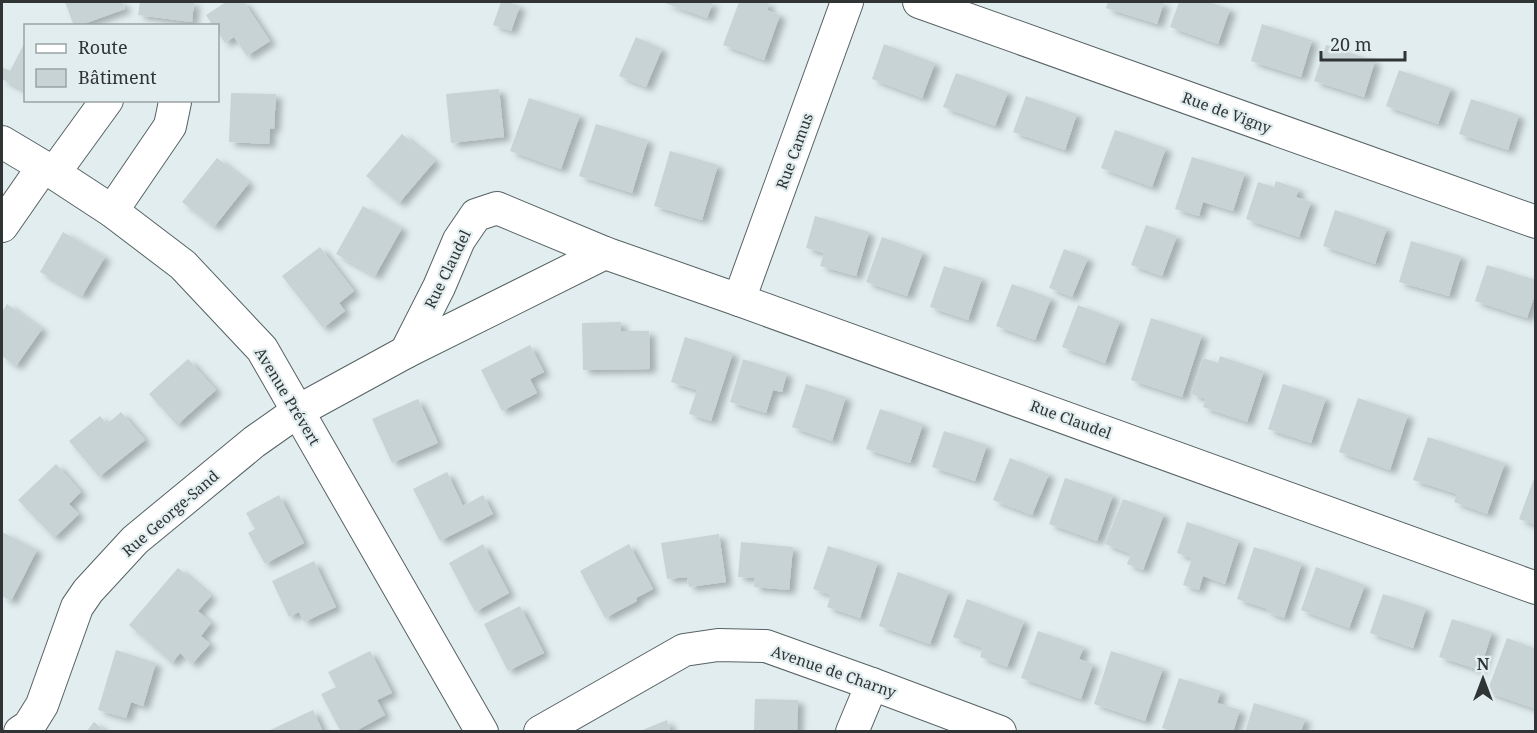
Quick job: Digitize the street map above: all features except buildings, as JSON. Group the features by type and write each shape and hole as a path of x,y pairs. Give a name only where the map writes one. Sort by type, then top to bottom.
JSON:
{"street":[{"name":"Rue Camus","path":"739,300 848,2"},
{"name":"Rue de Vigny","path":"919,2 1536,222"},
{"path":"2,226 105,102"},
{"path":"112,211 170,126 175,102"},
{"name":"Avenue Prévert","path":"2,142 112,211 183,265 262,349 469,727"},
{"name":"Rue Claudel","path":"406,352 439,287 459,240 476,215 497,208 605,253 1536,588"},
{"path":"298,411 406,352 605,253"},
{"name":"Rue George-Sand","path":"20,732 29,726 42,705 77,607 88,591 135,540 254,442 298,411"},
{"name":"Avenue de Charny","path":"540,732 684,650 718,645 766,646 872,684 940,721 1000,732"},
{"path":"852,732 872,684"}]}
